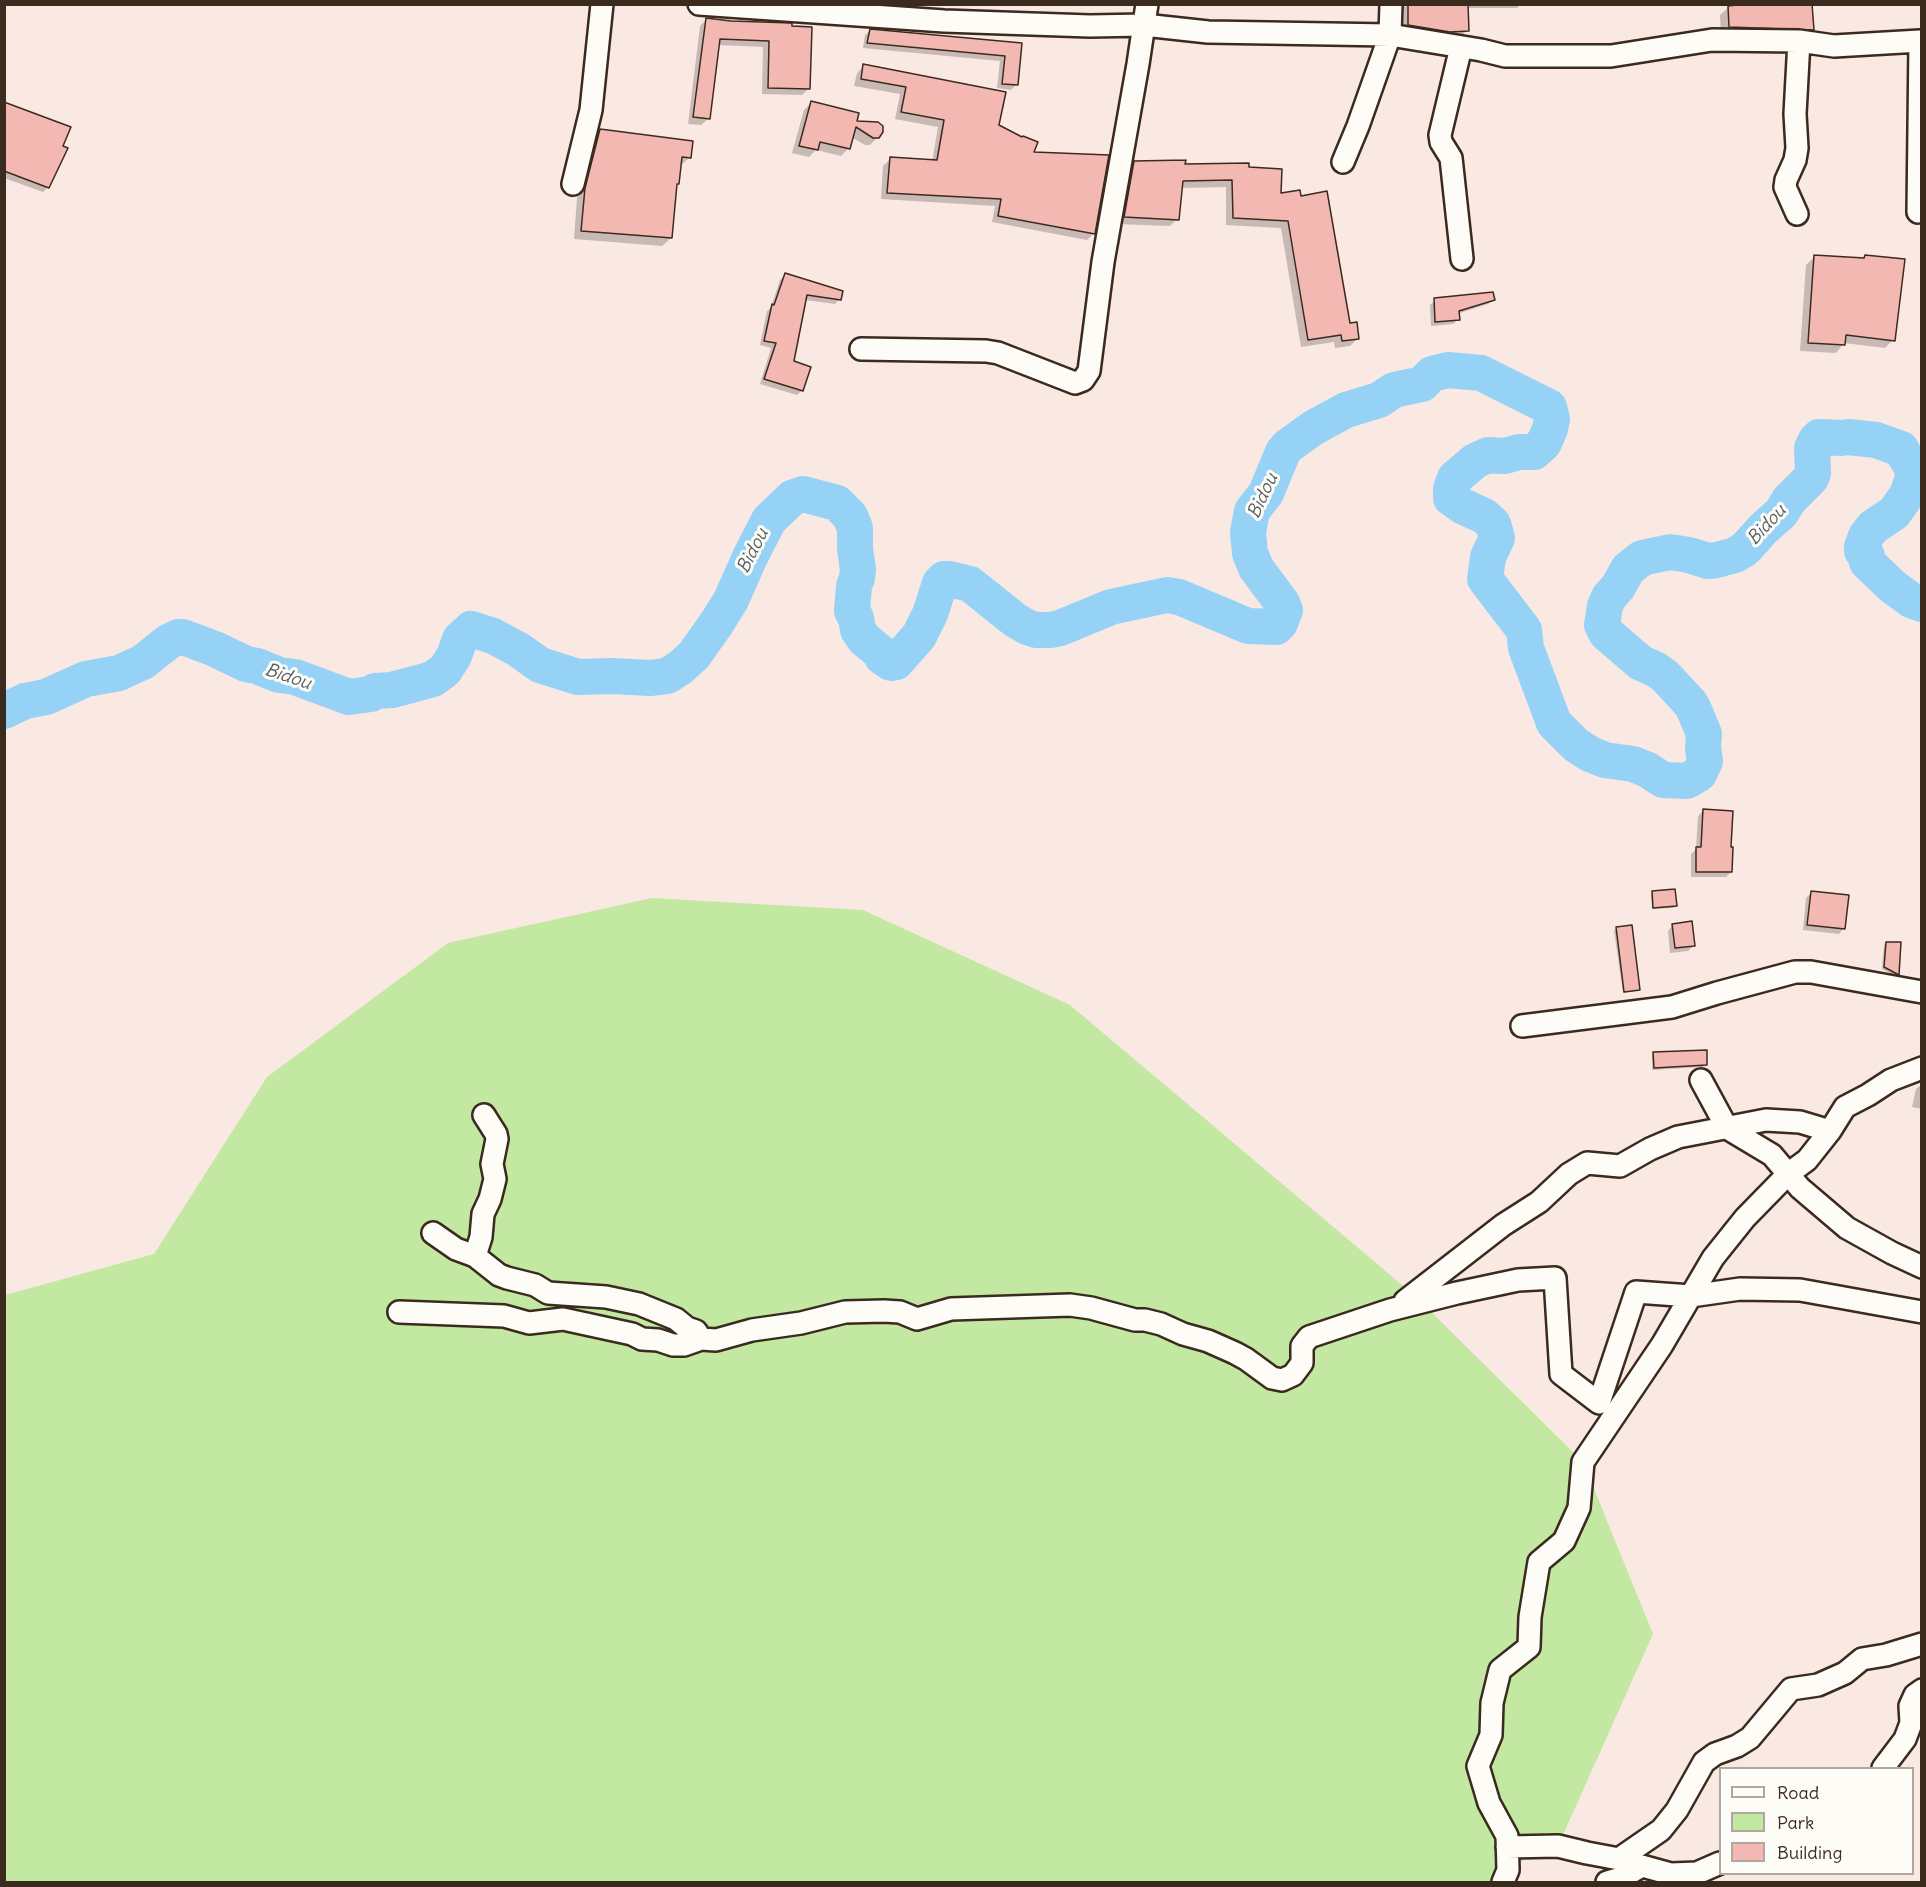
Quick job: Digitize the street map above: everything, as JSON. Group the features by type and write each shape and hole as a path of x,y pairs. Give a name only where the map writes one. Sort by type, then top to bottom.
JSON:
{"street":[{"path":"573,184 591,110 602,4"},
{"path":"699,4 944,21 1090,26 1145,15 1208,32 1390,35 1505,56 1611,56 1712,40 1799,41 1834,46 1921,40 1918,212"},
{"path":"1343,162 1390,35 1391,4"},
{"path":"861,349 986,351 998,353 1075,383 1083,380 1089,371 1104,253 1145,15"},
{"path":"1797,214 1785,187 1797,148 1795,114 1799,41"},
{"path":"1461,47 1440,135 1441,142 1451,158 1462,259"},
{"path":"1522,1026 1672,1007 1795,972 1811,972 1922,992"},
{"path":"1503,1882 1508,1870 1507,1836 1489,1803 1478,1766 1491,1735 1492,1703 1500,1670 1528,1647 1530,1617 1539,1562 1563,1541 1579,1508 1583,1462 1662,1345 1719,1250 1745,1218 1788,1174 1807,1160 1845,1107 1891,1080 1922,1068"},
{"path":"1701,1080 1727,1128 1772,1155 1800,1188 1847,1228 1922,1267"},
{"path":"475,1256 481,1237 483,1214 495,1179 492,1164 497,1139 484,1115"},
{"path":"1390,1310 1414,1295 1503,1225 1539,1202 1569,1174 1587,1163 1620,1166 1678,1137 1766,1120 1800,1122 1830,1131"},
{"path":"433,1233 456,1249 475,1256 499,1275 535,1285 548,1293 606,1297 639,1304 676,1319 687,1328 696,1331 701,1339"},
{"path":"399,1312 504,1316 529,1323 564,1319 632,1334 642,1340 658,1340 673,1345 690,1344 701,1339 716,1340 752,1330 801,1323 845,1312 900,1312 917,1319 951,1309 1071,1305 1161,1324 1234,1353 1272,1378 1282,1380 1293,1375 1302,1363 1302,1346 1309,1337 1390,1310 1457,1293 1518,1280 1554,1278 1561,1374 1599,1403 1636,1292 1691,1296 1740,1289 1800,1290 1922,1312"},
{"path":"1508,1847 1558,1846 1618,1859 1661,1830 1677,1810 1704,1762 1715,1754 1737,1746 1750,1738 1791,1689 1818,1684 1845,1673 1862,1659 1886,1655 1922,1644"},
{"path":"1884,1767 1905,1739 1911,1723 1910,1706 1915,1695 1922,1690"},
{"path":"1606,1882 1621,1878 1642,1866 1695,1878 1719,1864"}],"green space":[{"path":"652,898 863,910 1070,1005 1414,1295 1583,1462 1653,1634 1558,1846 1534,1848 1504,1882 5,1882 5,1295 154,1254 267,1077 448,943"}],"building":[{"path":"1408,4 1468,4 1469,31 1450,32 1408,25"},
{"path":"1812,4 1814,30 1729,27 1728,6"},
{"path":"706,18 792,23 792,26 812,27 810,89 768,88 769,41 720,39 710,119 693,117"},
{"path":"870,29 1022,43 1018,85 1002,84 1005,56 867,43"},
{"path":"863,64 1006,92 999,125 1022,137 1038,142 1034,152 1109,155 1095,234 998,216 1001,199 887,193 890,157 937,160 944,120 901,112 906,87 861,79"},
{"path":"811,101 859,113 857,121 878,122 883,126 883,132 879,138 873,138 856,127 850,149 820,142 818,150 799,146"},
{"path":"4,102 71,127 63,146 68,148 49,188 4,171"},
{"path":"600,129 693,141 691,158 682,157 672,238 581,231 585,188"},
{"path":"1186,160 1185,164 1249,163 1249,167 1282,169 1281,193 1300,190 1301,196 1327,191 1350,323 1357,322 1359,339 1342,341 1341,335 1308,340 1288,221 1233,218 1232,180 1183,181 1179,220 1124,217 1134,161"},
{"path":"1814,255 1864,258 1865,255 1905,259 1895,341 1846,335 1845,345 1808,343"},
{"path":"785,273 843,291 841,300 807,295 794,361 811,367 803,391 764,379 776,343 764,341 772,304 774,305"},
{"path":"1493,292 1495,300 1459,311 1460,320 1435,322 1434,298"},
{"path":"1703,809 1733,811 1732,872 1696,872 1696,847 1701,847"},
{"path":"1675,889 1677,906 1653,908 1652,891"},
{"path":"1811,891 1849,895 1845,929 1807,925"},
{"path":"1692,921 1695,946 1675,948 1672,924"},
{"path":"1632,925 1640,990 1624,992 1616,927"},
{"path":"1886,942 1901,942 1899,975 1884,967"},
{"path":"1707,1050 1707,1065 1654,1068 1653,1052"}],"waterway":[{"name":"Bidou","path":"4,711 25,701 46,697 86,679 119,673 143,662 178,637 215,649 246,664 279,675 295,677 349,697 392,690 433,679 445,670 454,656 460,639 471,629 493,636 540,665 578,677 650,678 667,676 694,655 716,624 731,600 769,520 792,498 803,494 837,503 850,516 855,528 858,569 852,611 858,630 864,639 891,663 896,662 919,636 930,614 940,583 944,579 970,584 1015,620 1036,630 1060,628 1111,607 1167,595 1179,597 1248,626 1276,627 1285,610 1256,568 1250,553 1248,532 1252,511 1266,493 1283,452 1313,428 1346,410 1379,400 1394,390 1422,384 1432,374 1448,370 1481,373 1549,407 1552,419 1544,443 1534,452 1519,452 1505,456 1488,455 1475,461 1455,478 1451,498 1484,516 1493,524 1497,538 1488,557 1485,579 1524,630 1526,648 1554,723 1576,745 1590,754 1605,760 1633,764 1663,780 1687,781 1699,774 1705,761 1704,734 1691,704 1665,676 1641,663 1606,633 1602,625 1605,606 1628,569 1642,558 1670,552 1708,561 1735,555 1745,549 1781,513 1789,500 1811,478 1813,473 1812,448 1819,437 1876,440 1901,449 1914,475 1907,495 1894,513 1873,527 1866,536 1862,551 1867,556 1867,562 1892,586 1911,600 1922,604"}]}
